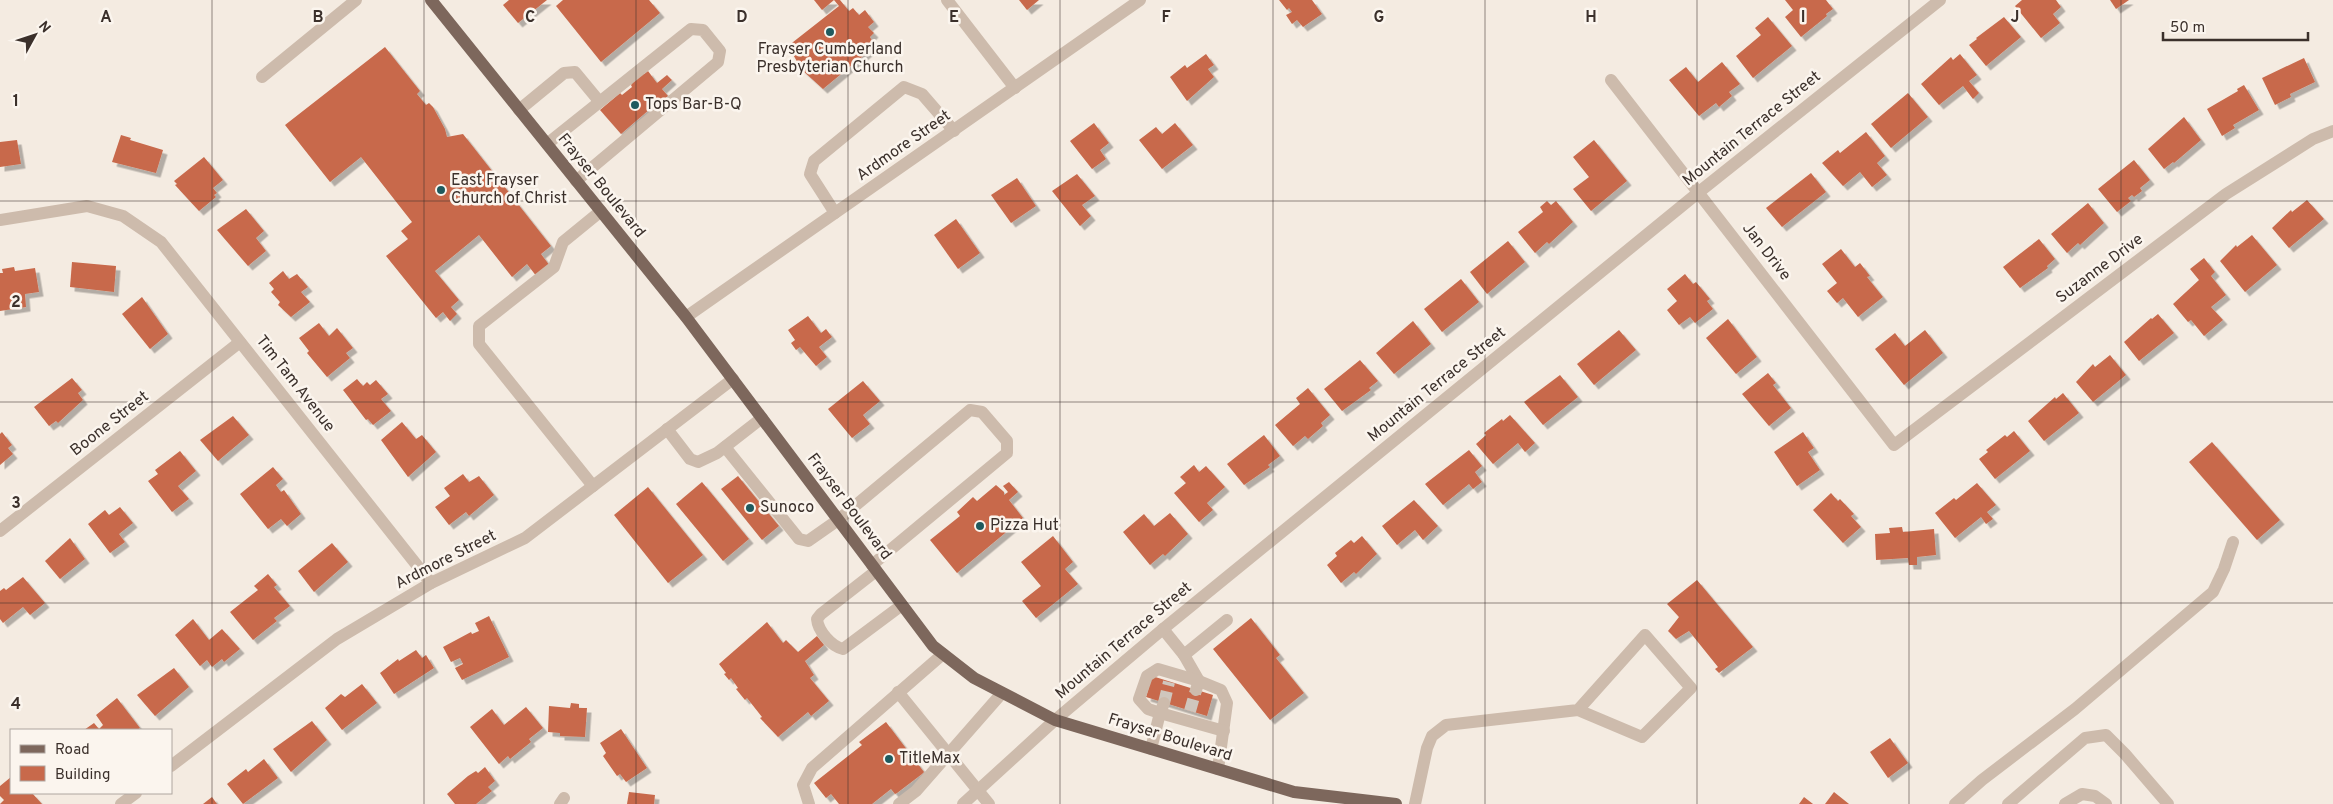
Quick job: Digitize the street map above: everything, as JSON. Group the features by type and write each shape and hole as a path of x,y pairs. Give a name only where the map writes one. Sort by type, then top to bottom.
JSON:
{"main road":[{"name":"Frayser Boulevard","path":"431,0 686,317 933,646 974,678 1054,720 1294,792 1396,804"}],"street":[{"path":"262,77 356,0"},
{"path":"946,0 1015,88"},
{"name":"Ardmore Street","path":"686,317 1140,0"},
{"name":"Mountain Terrace Street","path":"963,804 1054,720 1163,629 1699,192 1940,0"},
{"path":"547,144 691,29 703,30 720,51 718,62 576,180"},
{"path":"519,110 564,73 575,72 599,101"},
{"name":"Jan Drive","path":"1612,80 1894,446"},
{"path":"835,213 810,174 814,161 904,87 922,94 954,131"},
{"name":"Suzanne Drive","path":"1894,446 2226,194 2313,140 2333,131"},
{"name":"Tim Tam Avenue","path":"0,220 87,206 123,216 161,242 431,583"},
{"path":"593,486 479,344 479,326 554,267 563,242 601,211"},
{"name":"Boone Street","path":"0,531 240,342"},
{"name":"Ardmore Street","path":"172,765 337,639 431,583 525,538 733,379"},
{"path":"724,447 799,538 808,542 838,520 970,410 982,412 1007,441 1007,452 817,619 821,630 836,647 843,648 902,604"},
{"path":"667,429 690,459 698,462 705,460 724,447 762,418"},
{"path":"1955,804 1982,780 2075,709 2213,592 2233,542"},
{"path":"1184,655 1228,620"},
{"path":"1163,629 1184,655 1197,686"},
{"path":"1415,804 1427,748 1432,736 1446,725 1578,710 1642,737 1691,688 1645,635 1578,710"},
{"path":"810,804 802,786 812,768 943,654"},
{"path":"1218,769 1224,731 1227,703 1221,690 1197,686 1170,678 1158,669 1147,676 1139,699 1148,709 1162,708 1189,716 1224,731"},
{"path":"898,692 989,804"},
{"path":"901,803 916,791 1002,693"},
{"path":"1152,749 1162,708"},
{"path":"2008,804 2085,738 2106,735 2168,804"},
{"path":"121,804 135,794"},
{"path":"2065,804 2082,794 2096,796 2106,804"}],"building":[{"path":"509,0 547,0 518,23 503,5"},
{"path":"563,0 649,0 660,13 601,62 556,6"},
{"path":"814,0 834,0 822,10"},
{"path":"834,0 840,0 849,11 853,8 859,15 865,10 874,22 868,27 874,33 870,37 875,46 823,89 802,70 788,46 839,6"},
{"path":"1019,0 1039,0 1027,10"},
{"path":"1279,0 1312,0 1322,14 1303,27 1297,20 1292,24 1286,15 1292,12 1289,8 1287,10"},
{"path":"1785,0 1826,0 1833,9 1801,37 1785,17 1793,10"},
{"path":"2022,0 2056,0 2061,7 2053,14 2060,23 2041,38 2015,6"},
{"path":"2110,0 2129,0 2116,9"},
{"path":"1768,17 1792,46 1753,78 1736,56 1761,35 1755,28"},
{"path":"2004,17 2021,37 1986,66 1969,45"},
{"path":"385,47 420,91 417,94 426,105 429,103 433,107 445,129 447,137 463,134 551,246 541,254 550,266 537,277 527,264 512,277 479,235 435,271 459,300 451,307 457,314 450,321 443,312 436,318 386,256 408,239 401,231 412,222 361,157 330,182 285,125"},
{"path":"1206,54 1214,65 1208,69 1214,77 1187,101 1170,77 1185,65 1187,68"},
{"path":"1960,54 1977,75 1969,81 1979,93 1973,99 1963,86 1939,105 1921,84 1951,57 1953,60"},
{"path":"2304,58 2315,82 2290,94 2291,97 2275,105 2262,78"},
{"path":"1722,62 1740,84 1729,92 1732,96 1719,107 1716,103 1699,116 1669,80 1686,67 1698,82"},
{"path":"641,71 644,74 648,71 657,83 667,75 672,80 662,89 668,96 621,134 600,110 620,93 622,95 632,87 631,85"},
{"path":"2244,85 2259,110 2233,125 2235,128 2222,136 2207,109 2238,91 2237,89"},
{"path":"1908,93 1928,117 1891,148 1871,124"},
{"path":"2184,117 2201,140 2164,169 2148,149"},
{"path":"1094,123 1109,143 1100,150 1106,159 1092,169 1070,141"},
{"path":"1175,123 1193,145 1162,169 1139,140 1156,127 1162,134"},
{"path":"1866,132 1885,156 1877,163 1887,175 1872,187 1860,172 1843,186 1822,163 1838,150 1840,153"},
{"path":"121,135 131,138 130,140 163,150 156,173 112,162"},
{"path":"17,140 21,164 0,167 0,142"},
{"path":"1594,140 1627,181 1591,211 1573,189 1589,177 1573,157"},
{"path":"204,157 223,180 213,188 217,193 214,195 216,197 199,211 175,185 177,184 174,181"},
{"path":"2134,160 2150,180 2140,188 2142,191 2134,197 2132,195 2128,198 2131,201 2117,212 2098,189"},
{"path":"1811,173 1826,192 1782,227 1766,208"},
{"path":"1077,174 1095,196 1082,205 1091,216 1080,226 1052,191"},
{"path":"1017,178 1036,206 1011,223 991,195"},
{"path":"2307,200 2324,219 2289,248 2272,228 2291,210 2292,212"},
{"path":"1547,201 1551,205 1556,201 1573,222 1549,244 1547,242 1535,253 1518,232 1543,212 1540,207"},
{"path":"2088,203 2104,223 2080,245 2078,243 2067,253 2051,234"},
{"path":"246,209 264,231 256,238 266,251 248,266 217,230"},
{"path":"956,219 980,253 958,269 934,235"},
{"path":"2252,235 2277,265 2245,292 2220,261 2236,245 2237,247"},
{"path":"2039,239 2055,259 2047,266 2048,268 2020,288 2003,267"},
{"path":"1508,241 1525,262 1487,294 1470,272"},
{"path":"1841,249 1855,267 1860,263 1870,276 1867,277 1883,297 1858,317 1843,298 1837,303 1827,291 1837,283 1822,264"},
{"path":"2204,258 2215,272 2211,276 2226,295 2211,307 2223,320 2204,336 2191,320 2188,322 2173,304 2199,280 2190,269"},
{"path":"72,262 116,266 114,292 70,287"},
{"path":"14,267 15,271 35,268 39,292 25,294 26,307 0,311 0,273 3,273 2,269"},
{"path":"283,271 289,279 297,274 308,287 301,292 310,302 291,317 278,305 280,302 271,292 274,289 269,283"},
{"path":"1685,274 1693,284 1696,282 1710,299 1707,301 1713,309 1695,323 1690,317 1679,325 1667,310 1677,301 1667,289"},
{"path":"1461,279 1479,302 1442,332 1424,309"},
{"path":"142,297 168,334 150,349 122,314"},
{"path":"2158,314 2174,333 2139,361 2124,342"},
{"path":"808,316 821,333 826,329 832,337 819,347 827,357 816,366 800,347 796,350 791,343 795,340 788,330"},
{"path":"1728,319 1757,357 1736,374 1706,338"},
{"path":"1413,321 1431,344 1394,374 1376,353"},
{"path":"319,323 329,336 337,328 353,348 346,353 350,358 327,377 307,353 309,351 299,338"},
{"path":"1619,330 1636,350 1594,385 1577,364"},
{"path":"1925,330 1943,353 1904,385 1875,349 1895,333 1905,346"},
{"path":"2110,355 2126,375 2093,402 2076,382 2093,364 2095,367"},
{"path":"1360,360 1378,381 1369,388 1371,390 1342,411 1324,389"},
{"path":"1768,373 1776,383 1773,385 1791,408 1769,426 1742,394"},
{"path":"1560,375 1578,397 1543,425 1524,402"},
{"path":"72,378 82,390 78,393 83,400 58,423 56,421 49,426 34,407"},
{"path":"357,379 363,386 367,382 370,385 376,380 388,394 381,399 391,411 373,425 368,419 366,420 343,390"},
{"path":"863,381 880,401 863,415 870,424 852,438 828,409"},
{"path":"1308,388 1330,415 1321,423 1323,426 1308,439 1305,436 1293,446 1275,425 1300,404 1296,398"},
{"path":"2063,393 2079,413 2044,441 2028,421 2055,397 2056,399"},
{"path":"1510,415 1535,443 1525,452 1518,443 1493,464 1476,444 1486,435 1484,433"},
{"path":"233,416 249,435 218,461 200,440"},
{"path":"402,422 416,439 422,435 436,452 408,477 381,440"},
{"path":"2014,431 2030,451 1995,479 1979,459 1988,452 1986,450 2005,435 2007,437"},
{"path":"2,432 12,445 8,448 13,454 0,465 0,434"},
{"path":"1803,432 1814,448 1808,452 1820,470 1797,486 1774,452"},
{"path":"1264,435 1280,456 1268,465 1270,467 1244,485 1227,464"},
{"path":"2212,442 2280,520 2257,540 2189,462"},
{"path":"1469,450 1482,466 1475,472 1482,482 1473,489 1469,484 1443,505 1425,484"},
{"path":"180,451 196,471 178,486 189,499 172,512 148,481 158,474 155,470"},
{"path":"1194,465 1199,472 1206,466 1225,487 1207,503 1213,510 1199,522 1174,493 1186,483 1180,477"},
{"path":"273,467 283,479 276,485 281,492 284,490 301,514 287,526 281,519 268,529 240,494"},
{"path":"463,474 469,482 479,476 494,495 469,516 466,512 449,525 435,507 450,496 444,488"},
{"name":"Sunoco","path":"738,476 779,526 762,540 721,489"},
{"path":"702,482 749,539 723,561 676,504"},
{"path":"1009,482 1018,492 1009,500 1023,518 957,573 930,540 960,516 957,512 973,497 977,501 996,485 1004,492 1004,495 1008,492 1003,486"},
{"path":"1977,483 1996,505 1987,512 1993,519 1986,524 1981,517 1955,538 1935,513 1954,498 1956,500"},
{"path":"648,487 703,555 668,583 614,515"},
{"path":"1831,493 1838,501 1840,499 1854,514 1851,516 1861,527 1843,543 1813,510"},
{"path":"1414,500 1438,526 1423,540 1415,530 1397,545 1382,526"},
{"path":"120,507 133,523 119,534 125,542 110,553 88,524 105,510 109,515"},
{"path":"1170,513 1188,534 1165,556 1163,554 1150,565 1123,532 1144,514 1154,526"},
{"path":"1902,527 1903,532 1934,529 1936,555 1917,557 1917,565 1909,565 1908,558 1876,560 1875,534 1890,533 1889,528"},
{"path":"1053,536 1073,562 1065,569 1078,584 1036,618 1022,601 1041,586 1021,562"},
{"path":"1362,536 1377,554 1356,574 1354,572 1341,583 1327,565 1337,556 1335,553 1351,540 1354,543"},
{"path":"70,538 85,559 60,579 45,561"},
{"path":"332,543 348,562 314,592 298,571"},
{"path":"268,574 277,585 274,587 290,606 274,618 277,621 253,640 230,612 258,590 254,586"},
{"path":"23,577 45,603 30,615 23,607 3,623 0,619 0,591 4,588 6,590"},
{"path":"1697,580 1753,647 1719,673 1715,669 1718,667 1689,631 1676,639 1668,631 1679,617 1667,604"},
{"path":"489,616 509,657 462,680 455,668 463,664 460,658 451,662 443,647 471,632 472,634 479,631 475,623"},
{"path":"1251,618 1280,655 1276,658 1304,693 1270,720 1213,649"},
{"path":"193,619 209,640 222,629 240,649 224,662 222,659 212,667 207,660 200,666 175,635"},
{"path":"767,622 783,643 786,640 798,652 817,636 824,645 805,661 814,675 810,678 829,701 811,716 808,712 778,737 760,718 762,717 747,698 745,700 736,689 738,688 731,678 729,680 724,674 726,673 719,664"},
{"path":"416,650 422,658 426,655 434,668 394,694 380,673 398,659 399,661"},
{"path":"174,668 189,687 155,716 137,695"},
{"path":"1152,676 1213,695 1207,716 1146,697"},
{"path":"362,684 377,703 342,730 325,708 341,694 345,697"},
{"path":"117,698 140,728 99,729 103,725 96,715"},
{"path":"571,703 579,704 579,708 587,708 585,737 560,736 560,733 548,732 549,706 570,708"},
{"path":"526,707 543,728 529,739 531,742 510,759 508,756 499,764 470,727 492,709 504,725"},
{"path":"312,721 327,740 291,772 273,749"},
{"path":"886,722 924,772 897,793 895,794 891,789 872,804 839,804 831,794 826,798 814,783 862,745 859,742"},
{"path":"94,723 99,729 85,729"},
{"path":"621,729 647,768 626,782 620,774 617,776 603,756 606,753 600,743"},
{"path":"1890,738 1908,763 1888,778 1870,752"},
{"path":"264,759 278,778 243,804 227,784 246,769 248,772"},
{"path":"485,767 495,781 488,787 492,791 476,804 455,804 447,794 468,776 476,771 478,773"},
{"path":"10,778 10,794 33,794 42,804 0,804 4,800 0,796 0,786"},
{"path":"629,792 655,795 654,804 627,804"},
{"path":"1834,792 1849,804 1825,804"},
{"path":"212,797 217,804 203,804"},
{"path":"1804,797 1813,804 1799,804"}],"tunnel":[{"path":"1164,703 1169,682"},
{"path":"1190,711 1196,690"}],"place":[{"name":"Frayser Cumberland Presbyterian Church","path":"830,32"},
{"name":"Tops Bar-B-Q","path":"635,105"},
{"name":"East Frayser Church of Christ","path":"441,190"},
{"name":"Sunoco","path":"750,508"},
{"name":"Pizza Hut","path":"980,526"},
{"name":"TitleMax","path":"889,759"}]}
